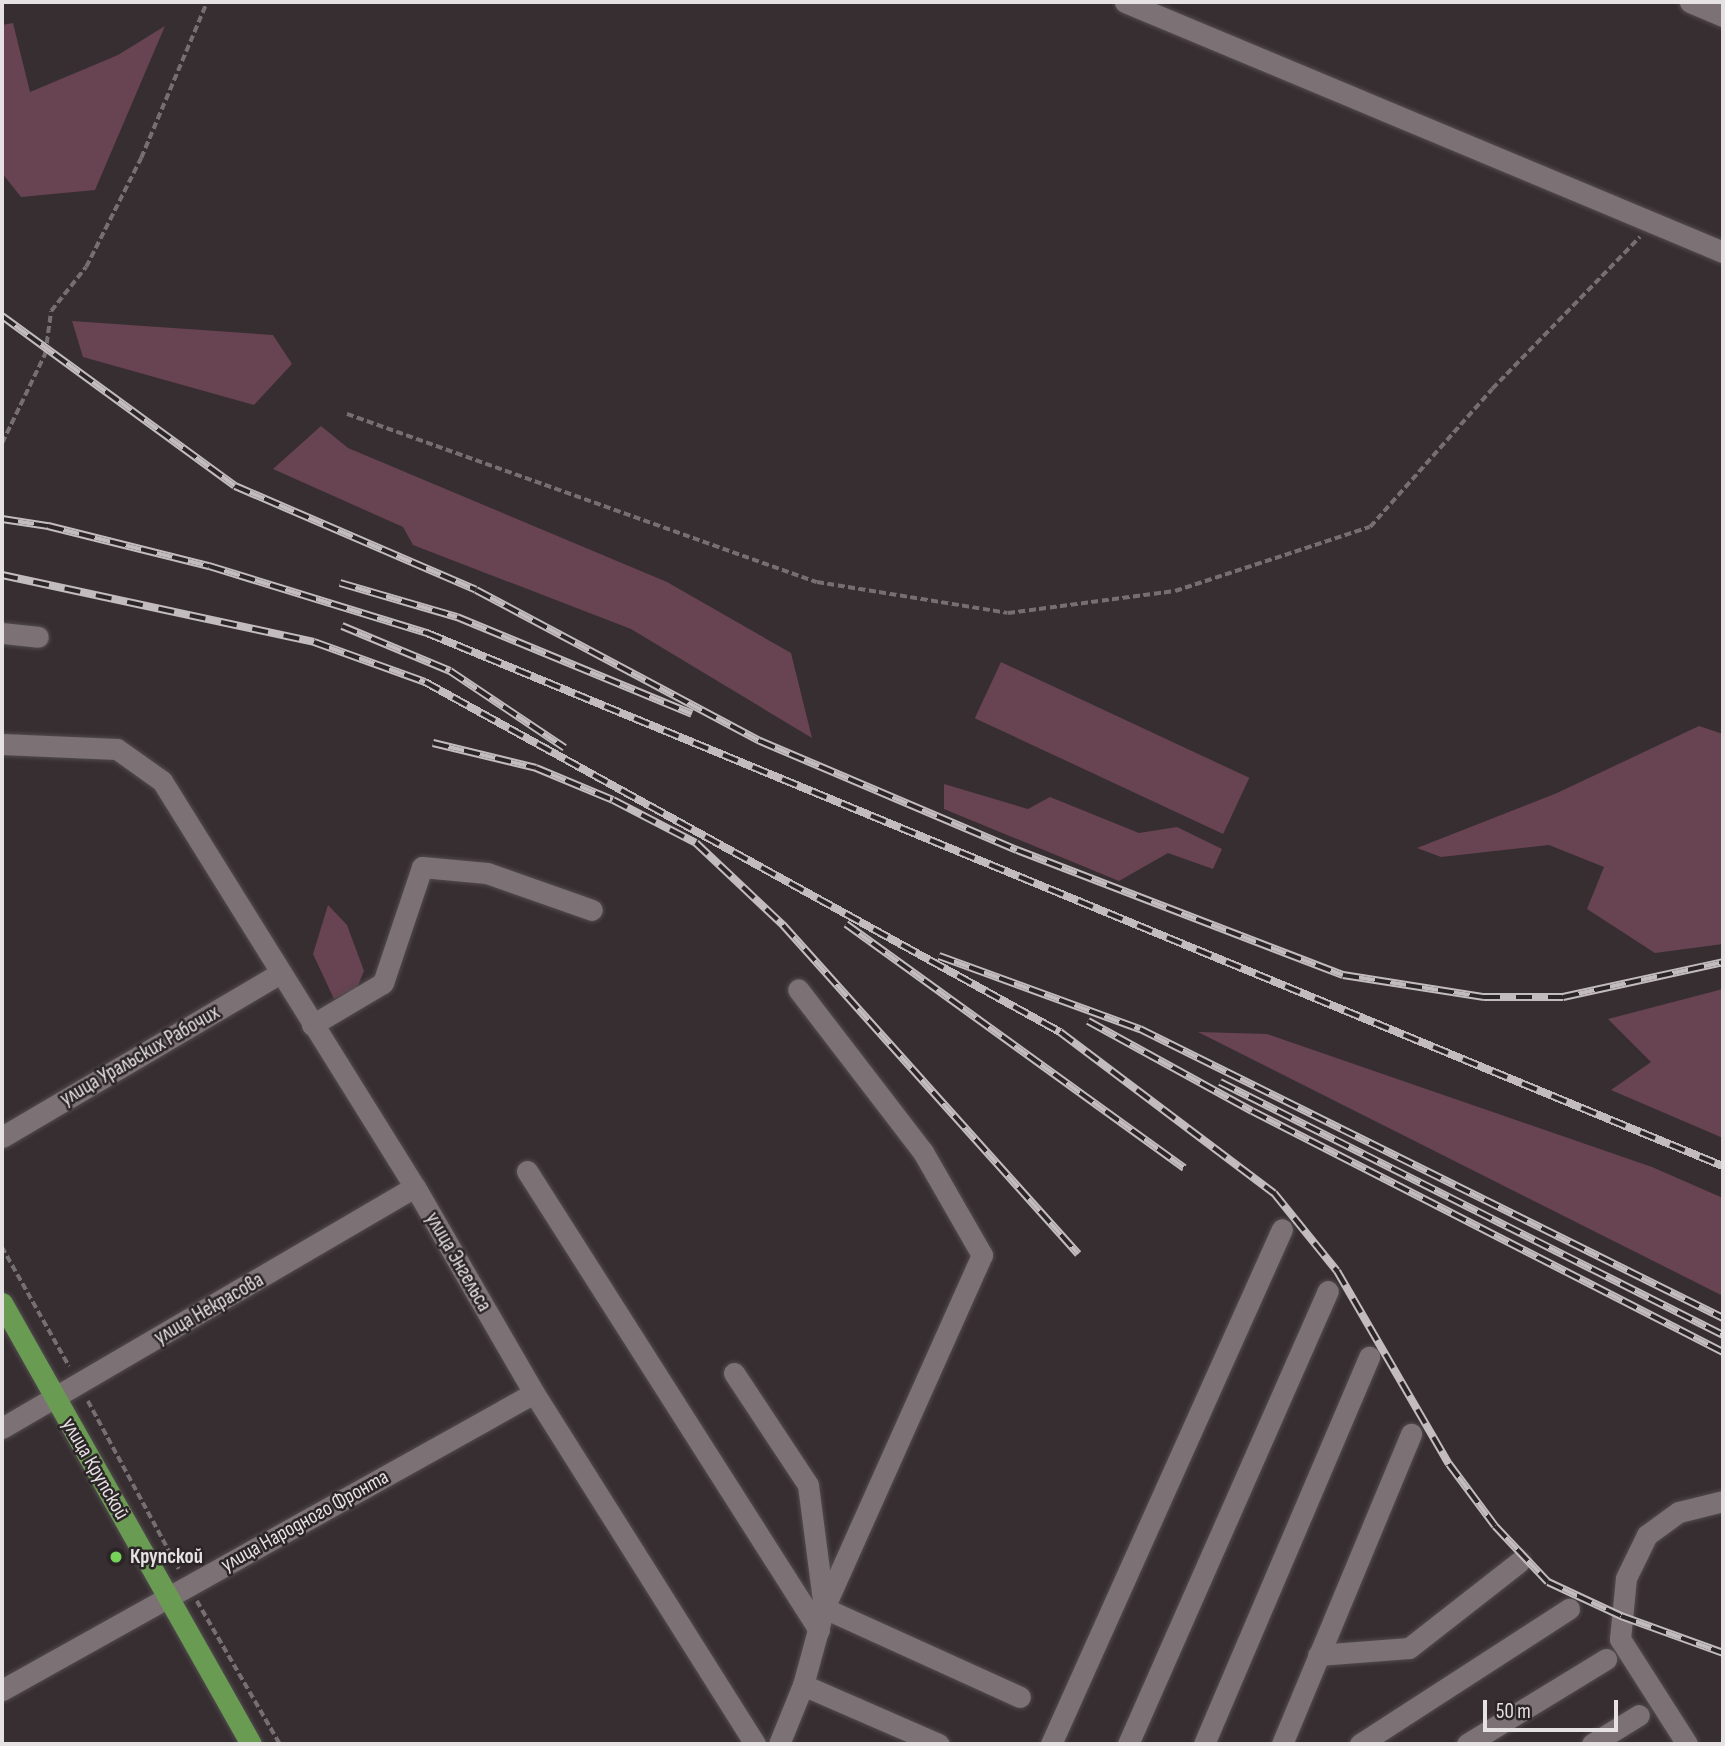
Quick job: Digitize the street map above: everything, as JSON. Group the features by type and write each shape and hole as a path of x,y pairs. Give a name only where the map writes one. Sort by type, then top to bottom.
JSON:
{"main road":[{"name":"улица Крупской","path":"2,1303 251,1744"}],"street":[{"path":"1125,2 1723,252"},
{"path":"1690,2 1723,16"},
{"path":"2,633 38,637"},
{"name":"улица Энгельса","path":"2,744 117,750 162,781 279,974 415,1187 534,1393 755,1744"},
{"path":"312,1026 383,983 422,867 486,873 592,910"},
{"name":"улица Уральских Рабочих","path":"2,1137 279,974"},
{"path":"779,1744 803,1685 824,1608 982,1255 923,1152 798,989"},
{"path":"527,1171 819,1630"},
{"name":"улица Некрасова","path":"2,1428 80,1385 415,1187"},
{"path":"1051,1744 1282,1229"},
{"path":"1128,1744 1328,1291"},
{"path":"1204,1744 1369,1357"},
{"path":"734,1373 807,1485 824,1608"},
{"name":"улица Народного Фронта","path":"2,1689 534,1393"},
{"path":"1282,1744 1410,1434"},
{"path":"1687,1744 1620,1639 1626,1577 1647,1535 1679,1513 1723,1501"},
{"path":"1318,1654 1409,1648 1519,1562"},
{"path":"824,1608 1020,1697"},
{"path":"1360,1744 1569,1609"},
{"path":"1467,1744 1606,1660"},
{"path":"803,1685 939,1744"},
{"path":"1592,1744 1639,1715"}],"path":[{"path":"2,443 45,354 51,311 93,255 141,158 207,2"},
{"path":"346,414 817,582 1008,612 1175,591 1370,527 1492,389 1654,223"},
{"path":"2,1247 188,1586 280,1744"}],"shaded area":[{"path":"13,23 30,92 118,55 165,26 95,190 21,197 2,173 2,25"},
{"path":"72,321 273,335 292,364 254,405 83,357"},
{"path":"321,426 348,448 667,582 791,653 812,738 631,629 413,545 403,527 273,469"},
{"path":"1001,662 1249,778 1223,834 975,718"},
{"path":"1699,726 1723,734 1723,944 1655,953 1587,909 1604,867 1549,845 1441,857 1417,848 1557,793"},
{"path":"944,784 1028,809 1050,797 1139,833 1177,827 1222,849 1213,869 1168,853 1119,881 944,809"},
{"path":"328,905 347,925 364,971 357,988 334,999 313,954"},
{"path":"1723,989 1723,1138 1611,1090 1651,1062 1608,1019"},
{"path":"1198,1032 1267,1034 1652,1167 1723,1198 1723,1296"}],"railway":[{"path":"2,316 235,486 476,590 760,741 1017,850 1343,975 1484,997 1563,997 1723,962"},
{"path":"2,519 48,526 209,566 427,633 1723,1166"},
{"path":"2,575 314,642 425,682 1060,1032 1274,1193 1337,1271 1449,1464 1495,1526 1548,1582 1621,1616 1723,1653"},
{"path":"340,583 457,617 692,714"},
{"path":"342,626 450,671 565,748"},
{"path":"433,743 536,768 613,800 696,843 783,925 1078,1254"},
{"path":"846,924 1184,1168"},
{"path":"939,956 1140,1029 1723,1318"},
{"path":"1088,1021 1252,1111 1723,1352"},
{"path":"1220,1082 1723,1335"}],"place":[{"name":"Крупской","path":"116,1557"}]}
